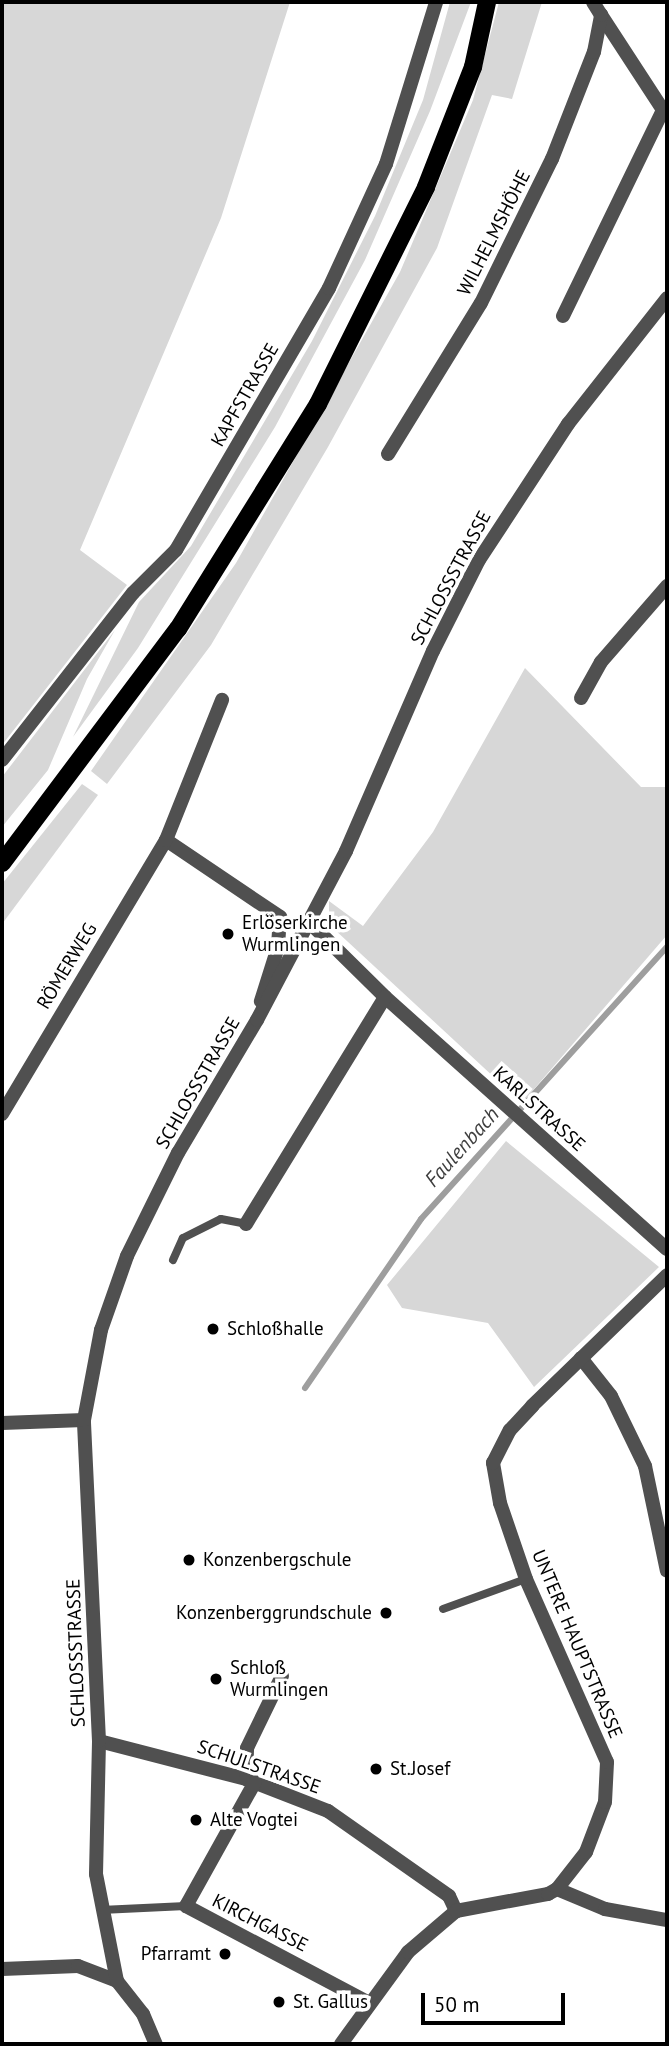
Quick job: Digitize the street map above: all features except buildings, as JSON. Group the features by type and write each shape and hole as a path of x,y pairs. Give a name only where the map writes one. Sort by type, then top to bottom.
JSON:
{"main road":[{"path":"2,863 82,760 227,556 350,345 431,174 472,67 487,2"}],"street":[{"name":"KAPFSTRASSE","path":"2,760 133,593 176,550 316,311 386,164 436,2"},
{"path":"563,316 665,113 593,2"},
{"name":"WILHELMSHÖHE","path":"388,454 481,303 523,223 578,93 601,15"},
{"name":"SCHLOSSSTRASSE","path":"117,1981 96,1874 99,1741 83,1420 101,1330 127,1256 178,1153 257,1020 346,851 428,662 478,560 561,434 667,298"},
{"path":"581,698 601,662 667,586"},
{"name":"RÖMERWEG","path":"2,1114 166,840 222,700"},
{"path":"166,840 280,917 278,947 257,1020"},
{"name":"KARLSTRASSE","path":"308,920 385,997 667,1249"},
{"path":"246,1224 385,997"},
{"name":"UNTERE HAUPTSTRASSE","path":"557,1889 586,1852 605,1802 607,1762 526,1578 500,1503 493,1463 510,1430 667,1275"},
{"path":"581,1358 611,1396 645,1466 667,1571"},
{"path":"2,1423 83,1420"},
{"path":"251,1780 247,1748 282,1676"},
{"name":"SCHULSTRASSE","path":"99,1741 251,1780 328,1811 449,1896 456,1911"},
{"name":"KIRCHGASSE","path":"251,1780 186,1906 368,2002"},
{"path":"341,2044 368,2002 408,1952 456,1911 557,1889 605,1909 667,1920"},
{"path":"2,1969 78,1966 117,1981 143,2014 156,2044"}],"lane":[{"path":"173,1260 183,1238 221,1219 246,1224"},
{"path":"443,1609 526,1578"},
{"path":"101,1910 186,1906"}],"shaded area":[{"path":"2,2 290,2 221,218 80,550 127,585 2,745"},
{"path":"450,2 471,2 430,111 365,260 275,427 138,648 73,737 139,602 191,546 312,341 375,216 423,100"},
{"path":"499,2 542,2 512,99 492,95 437,248 328,447 211,645 107,784 91,771 236,563 400,272 473,100"},
{"path":"115,630 87,679 48,770 2,827 2,777"},
{"path":"525,668 641,787 667,787 667,935 522,1103 334,929 329,913 329,901 363,926 433,832"},
{"path":"82,784 98,795 2,924 2,884"},
{"path":"506,1141 659,1267 534,1387 488,1323 402,1308 387,1285"}],"waterway":[{"name":"Faulenbach","path":"305,1388 421,1219 667,947"}],"place":[{"name":"Erlöserkirche Wurmlingen","path":"228,934"},
{"name":"Schloßhalle","path":"213,1329"},
{"name":"Konzenbergschule","path":"189,1560"},
{"name":"Konzenberggrundschule","path":"386,1613"},
{"name":"Schloß Wurmlingen","path":"216,1679"},
{"name":"St.Josef","path":"376,1769"},
{"name":"Alte Vogtei","path":"196,1820"},
{"name":"Pfarramt","path":"225,1954"},
{"name":"St. Gallus","path":"279,2002"}]}
